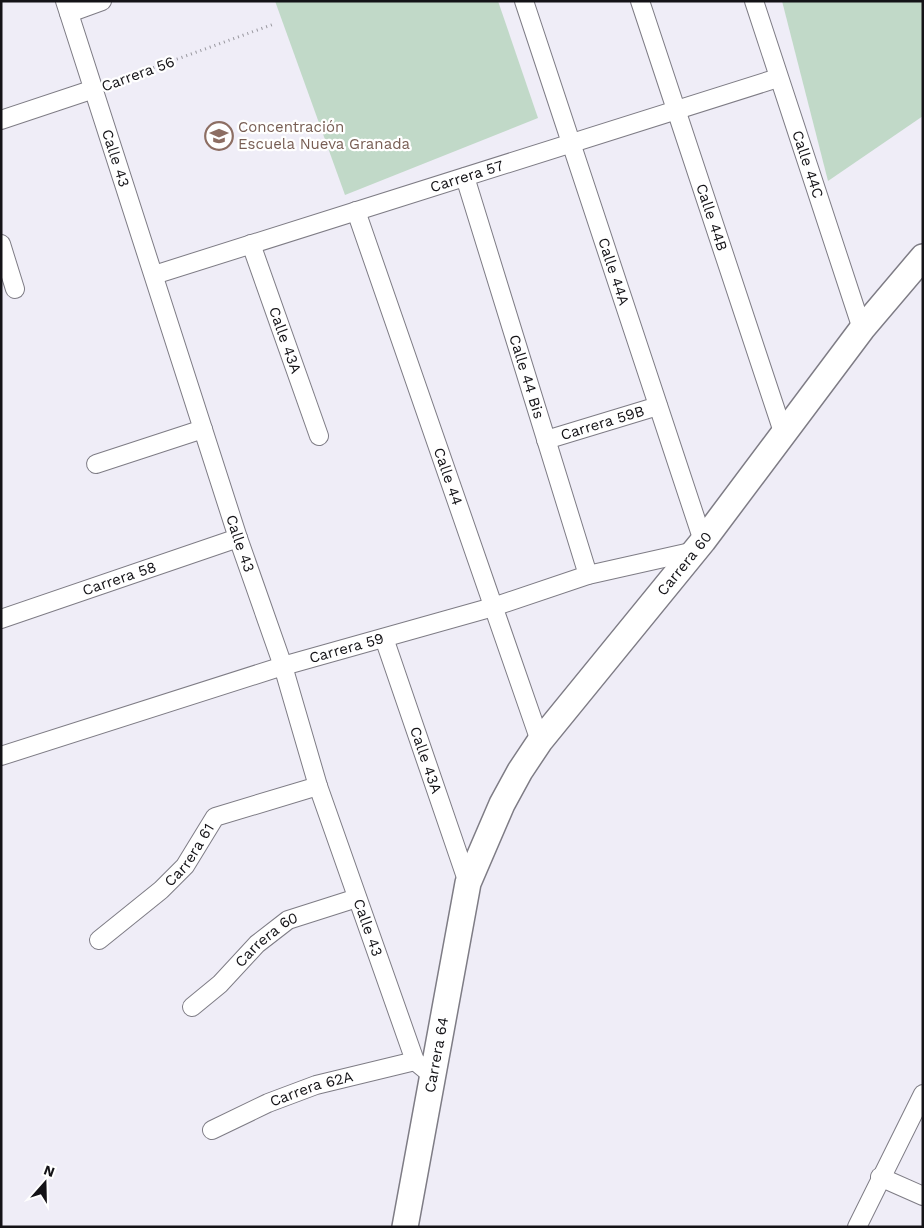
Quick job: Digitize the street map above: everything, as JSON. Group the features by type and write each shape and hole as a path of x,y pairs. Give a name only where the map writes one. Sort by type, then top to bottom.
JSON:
{"street":[{"path":"67,7 102,1"},
{"name":"Calle 44A","path":"524,1 658,406 699,546"},
{"name":"Calle 44B","path":"640,1 783,432"},
{"name":"Calle 44C","path":"754,1 862,330"},
{"name":"Calle 43","path":"67,7 238,538 283,666 318,786 356,898 423,1068"},
{"name":"Carrera 57","path":"154,274 778,78"},
{"name":"Carrera 56","path":"1,120 94,90"},
{"name":"Calle 44 Bis","path":"465,177 588,575"},
{"name":"Calle 44","path":"356,211 540,741"},
{"path":"1,244 15,289"},
{"name":"Calle 43A","path":"251,244 319,436"},
{"name":"Carrera 60","path":"468,883 502,804 520,771 540,741 699,546 783,432 862,330 923,258"},
{"name":"Carrera 59B","path":"546,440 658,406"},
{"path":"96,464 203,429"},
{"name":"Carrera 58","path":"1,619 238,538"},
{"name":"Carrera 59","path":"1,756 283,666 493,607 588,575 699,546"},
{"name":"Calle 43A","path":"384,638 468,883"},
{"name":"Carrera 61","path":"99,940 161,890 185,866 215,817 318,786"},
{"name":"Carrera 64","path":"405,1227 423,1068 468,883"},
{"name":"Carrera 60","path":"192,1007 220,984 258,944 288,920 356,898"},
{"name":"Carrera 62A","path":"212,1130 268,1103 316,1085 423,1068"},
{"path":"857,1227 880,1177 923,1094"},
{"path":"880,1177 923,1196"}],"path":[{"name":"Carrera 56","path":"94,90 274,24"}],"green space":[{"path":"275,1 498,1 538,118 345,195"},
{"path":"782,1 923,1 923,116 828,181"}],"place":[{"name":"Concentración Escuela Nueva Granada","path":"219,136"}]}
